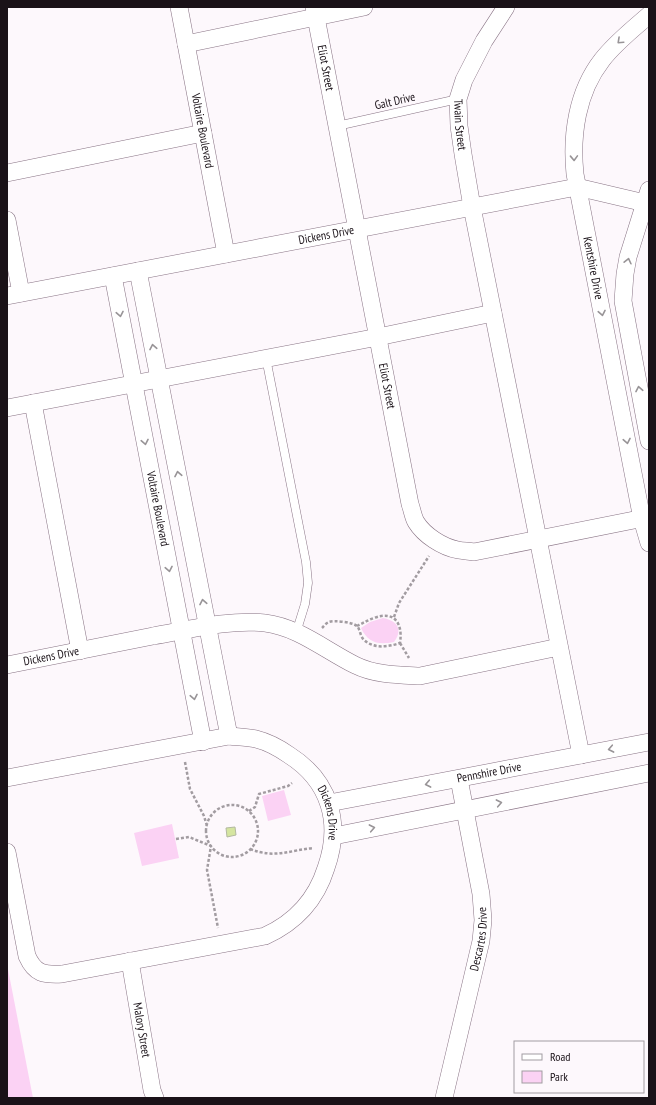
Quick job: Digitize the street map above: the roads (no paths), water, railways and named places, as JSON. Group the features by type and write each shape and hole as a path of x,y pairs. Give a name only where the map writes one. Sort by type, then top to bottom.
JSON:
{"street":[{"name":"Voltaire Boulevard","path":"179,7 226,254"},
{"path":"186,44 315,12 364,7"},
{"name":"Twain Street","path":"506,7 484,41 464,80 458,99 459,126 472,207 581,755"},
{"name":"Eliot Street","path":"315,12 410,504 415,521 424,531 438,541 458,550 474,552 646,518"},
{"name":"Kentshire Drive","path":"649,15 603,60 585,90 579,109 573,141 573,160 577,187 646,518 649,544"},
{"path":"7,173 203,133"},
{"name":"Dickens Drive","path":"14,295 577,187 647,196"},
{"name":"Kentshire Drive","path":"647,196 628,257 623,301 649,441"},
{"path":"7,220 14,295"},
{"path":"138,271 229,736"},
{"name":"Voltaire Boulevard","path":"113,276 203,742"},
{"path":"7,408 378,337 493,313"},
{"path":"33,403 80,651"},
{"name":"Dickens Drive","path":"7,665 181,631 243,623 264,623 286,627 355,665 376,673 400,676 420,676 559,647"},
{"name":"Dickens Drive","path":"7,778 229,736 256,739 270,744 293,757 305,766 327,796 333,822 333,843 323,879 301,912 277,930 265,936 62,974 49,975 39,972 32,966 27,956 7,852"},
{"name":"Pennshire Drive","path":"329,804 649,742"},
{"path":"333,843 465,810 649,773"},
{"name":"Descartes Drive","path":"444,1098 481,941 483,920 481,894 459,778"},
{"name":"Malory Street","path":"130,961 152,1090 155,1098"}],"lane":[{"name":"Galt Drive","path":"338,126 458,99"},
{"path":"266,358 306,562 308,584 305,604 296,633"}]}
